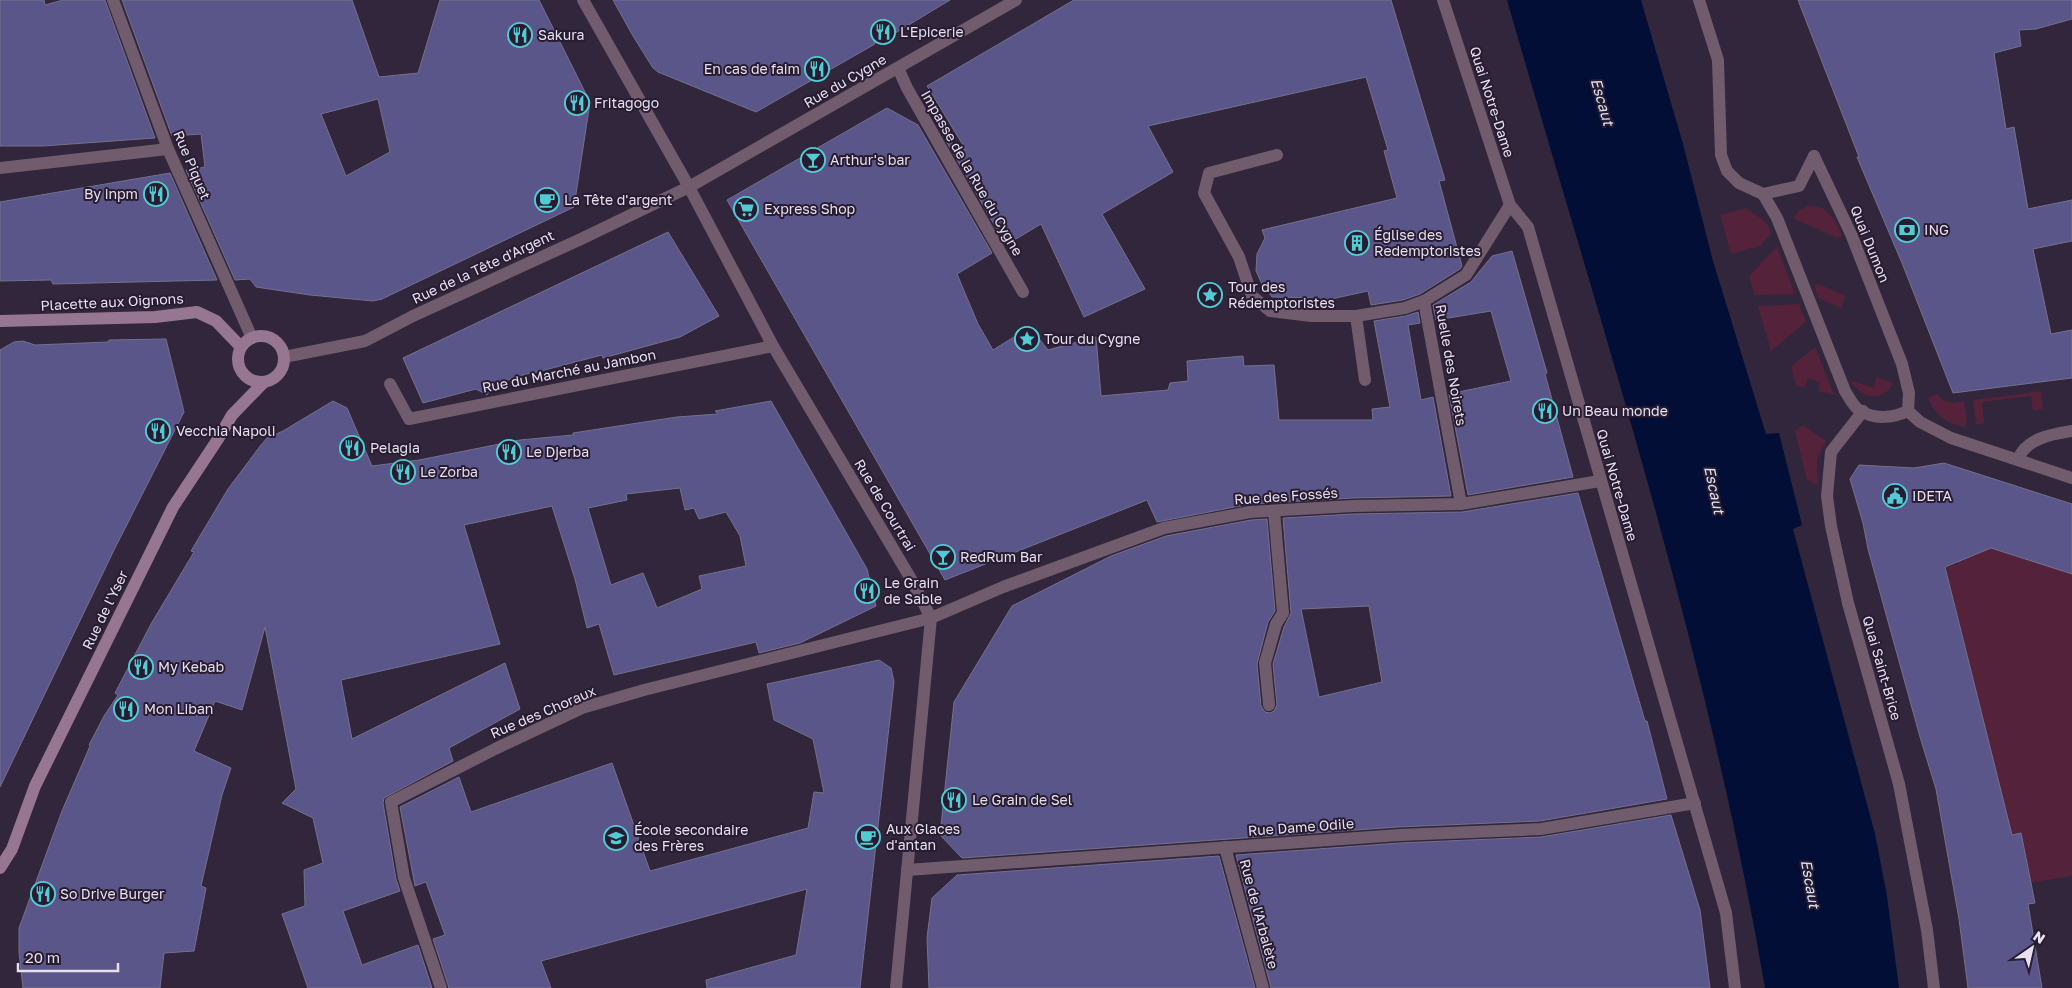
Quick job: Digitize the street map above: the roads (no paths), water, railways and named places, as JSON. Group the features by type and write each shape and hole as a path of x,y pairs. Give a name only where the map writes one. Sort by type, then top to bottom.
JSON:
{"street":[{"name":"Rue Piquet","path":"113,0 168,149 252,338"},
{"name":"Rue de Courtrai","path":"583,0 689,187 773,346 911,579 931,618"},
{"name":"Rue du Cygne","path":"689,187 1016,0"},
{"name":"Quai Notre-Dame","path":"1443,0 1510,205 1528,227 1726,913 1735,988"},
{"path":"1699,0 1718,60 1721,155 1727,171 1739,182 1763,194 1777,218 1845,391 1860,410 1871,416 1898,416 1908,411 1920,422 1951,438 2072,478"},
{"name":"Impasse de la Rue du Cygne","path":"898,68 907,88 1023,292"},
{"path":"0,168 168,149"},
{"path":"1277,155 1209,173 1204,194 1239,256 1252,296 1270,311 1311,316 1356,316 1405,308 1424,301"},
{"name":"Quai Dumon","path":"1763,194 1799,186 1814,156 1848,227 1902,364 1909,393 1908,411"},
{"name":"Rue de la Tête d'Argent","path":"284,357 364,341 689,187"},
{"name":"Ruelle des Noirets","path":"1461,504 1424,301 1466,275 1510,205"},
{"name":"Placette aux Oignons","path":"0,321 155,317 196,312 216,321 241,347"},
{"path":"1356,316 1365,380"},
{"path":"266,336 273,339 282,349 284,357 281,371 270,380 264,382 250,379 240,368 238,361 241,347 252,338 266,336"},
{"name":"Rue du Marché au Jambon","path":"390,384 409,419 773,346"},
{"name":"Rue de l'Yser","path":"0,868 12,849 35,786 173,507 232,415 264,382"},
{"name":"Quai Saint-Brice","path":"1863,411 1831,452 1827,496 1848,603 1899,784 1928,930 1934,988"},
{"path":"2018,460 2022,452 2035,441 2072,431"},
{"name":"Rue des Fossés","path":"931,618 1003,587 1164,528 1250,512 1353,506 1461,504 1600,481"},
{"path":"1268,706 1266,663 1276,624 1283,613 1274,511"},
{"path":"896,988 931,618"},
{"name":"Rue des Choraux","path":"441,988 404,878 391,802 495,749 582,708 644,690 931,618"},
{"name":"Rue Dame Odile","path":"907,870 1424,833 1541,829 1695,802"},
{"name":"Rue de l'Arbalète","path":"1226,847 1263,988"}],"water":[{"name":"Escaut","path":"1507,0 1641,0 1683,144 1713,261 1766,434 1779,433 1802,525 1793,529 1875,834 1887,896 1899,988 1765,988 1741,862 1714,738 1683,614 1615,368"}],"place":[{"name":"L'Epicerie","path":"883,32"},
{"name":"Sakura","path":"520,35"},
{"name":"En cas de faim","path":"817,69"},
{"name":"Fritagogo","path":"577,103"},
{"name":"Arthur's bar","path":"813,160"},
{"name":"By inpm","path":"156,194"},
{"name":"La Tête d'argent","path":"547,200"},
{"name":"Express Shop","path":"746,209"},
{"name":"ING","path":"1907,230"},
{"name":"Église des Redemptoristes","path":"1357,243"},
{"name":"Tour des Rédemptoristes","path":"1210,295"},
{"name":"Tour du Cygne","path":"1027,339"},
{"name":"Un Beau monde","path":"1545,411"},
{"name":"Vecchia Napoli","path":"158,431"},
{"name":"Pelagia","path":"352,448"},
{"name":"Le Djerba","path":"509,452"},
{"name":"Le Zorba","path":"403,472"},
{"name":"IDETA","path":"1895,496"},
{"name":"RedRum Bar","path":"943,557"},
{"name":"Le Grain de Sable","path":"867,591"},
{"name":"My Kebab","path":"141,667"},
{"name":"Mon Liban","path":"126,709"},
{"name":"Le Grain de Sel","path":"954,800"},
{"name":"Aux Glaces d'antan","path":"868,837"},
{"name":"École secondaire des Frères","path":"616,838"},
{"name":"So Drive Burger","path":"43,894"}]}
